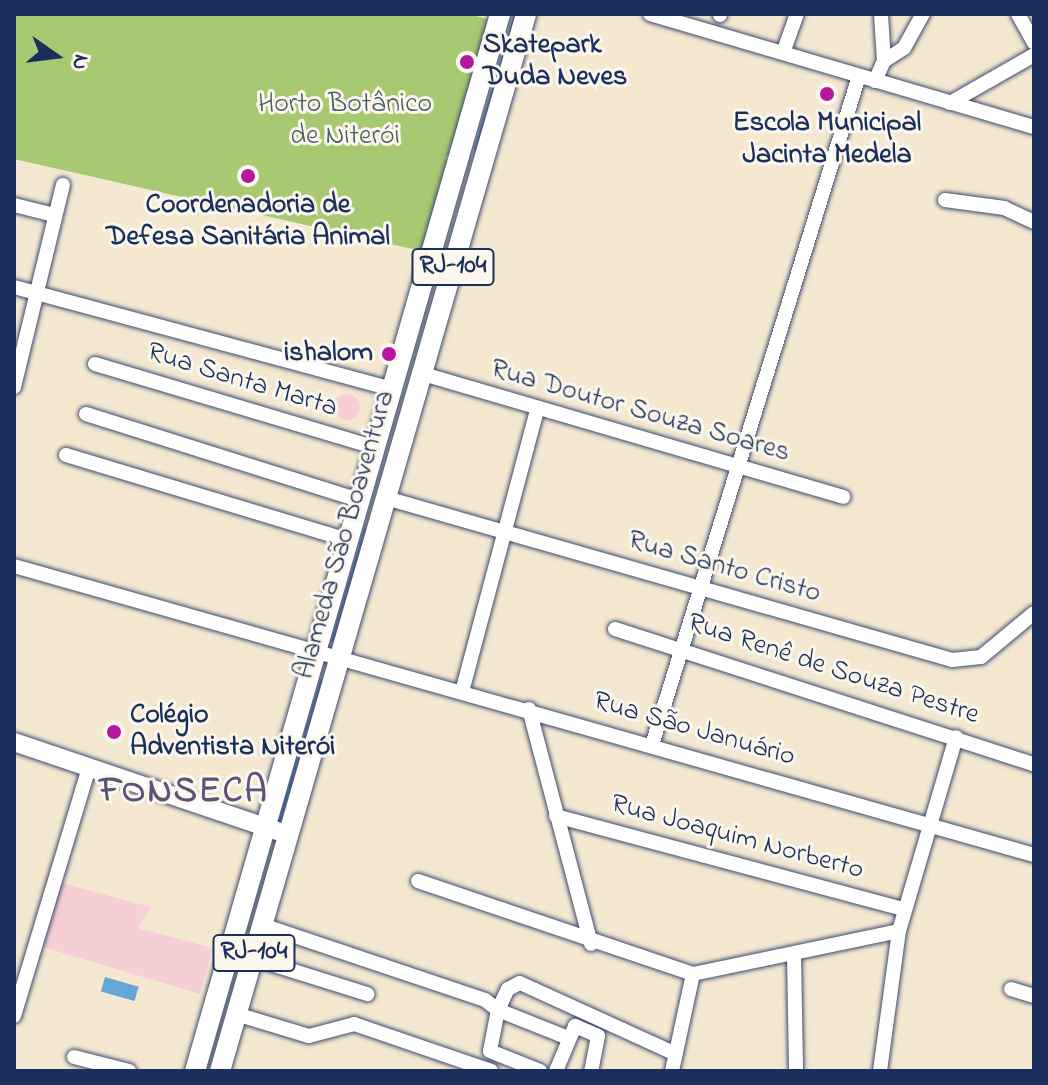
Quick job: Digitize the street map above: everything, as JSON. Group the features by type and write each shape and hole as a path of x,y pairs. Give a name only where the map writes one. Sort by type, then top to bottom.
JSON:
{"highway":[{"name":"Alameda São Boaventura","path":"195,1071 500,14"},
{"name":"Alameda São Boaventura","path":"220,1071 526,14"}],"main road":[{"path":"14,742 288,835"}],"street":[{"path":"650,14 1034,127"},
{"path":"783,53 797,14"},
{"path":"875,81 884,61 881,14"},
{"path":"884,61 904,48 923,14"},
{"path":"1018,14 1034,43"},
{"path":"950,103 1034,55"},
{"path":"652,745 733,470 859,76"},
{"path":"15,381 33,292 63,185"},
{"path":"945,200 1004,208 1034,222"},
{"path":"14,205 54,215"},
{"path":"14,287 392,389"},
{"name":"Rua Santa Marta","path":"95,364 374,447"},
{"name":"Rua Doutor Souza Soares","path":"423,374 733,470 843,497"},
{"path":"462,692 537,411"},
{"path":"86,414 359,500"},
{"path":"66,455 348,540"},
{"name":"Rua Santo Cristo","path":"386,498 952,660 981,657 1034,613"},
{"name":"Rua São Januário","path":"15,569 340,654 462,692 1034,855"},
{"name":"Rua Renê de Souza Pestre","path":"615,629 682,646 1034,764"},
{"path":"529,709 591,944"},
{"path":"880,1071 904,909 956,737"},
{"path":"14,1016 21,968 89,768"},
{"name":"Rua Joaquim Norberto","path":"556,816 904,909"},
{"path":"418,881 591,944 693,974 899,931"},
{"path":"262,925 485,1000 498,1010 568,1038"},
{"path":"794,954 796,1071"},
{"path":"252,958 367,994"},
{"path":"672,1071 693,974"},
{"path":"540,1071 490,1051 498,1010 508,989 520,983 611,1018 633,1039 676,1054"},
{"path":"1011,989 1034,996"},
{"path":"236,1014 304,1036 354,1024 491,1071"},
{"path":"556,1071 575,1026 598,1036 591,1071"},
{"path":"74,1057 129,1071"}],"shaded area":[{"path":"347,394 356,398 360,407 356,416 347,420 338,416 334,407 338,398"},
{"path":"58,882 151,907 138,928 213,948 200,994 42,947"}],"green space":[{"name":"Horto Botânico de Niterói","path":"14,14 468,14 491,20 457,146 445,158 452,165 426,252 14,159"}],"water":[{"path":"105,977 139,987 135,1001 101,991"}],"waterway":[{"path":"475,149 515,14"},
{"path":"332,640 365,529"},
{"path":"279,821 321,680"}],"place":[{"name":"Skatepark Duda Neves","path":"467,62"},
{"name":"Escola Municipal Jacinta Medela","path":"827,94"},
{"name":"Coordenadoria de Defesa Sanitária Animal","path":"248,176"},
{"name":"ishalom","path":"389,354"},
{"name":"Colégio Adventista Niterói","path":"114,732"}],"district":[{"name":"FONSECA","path":"184,793"}]}
